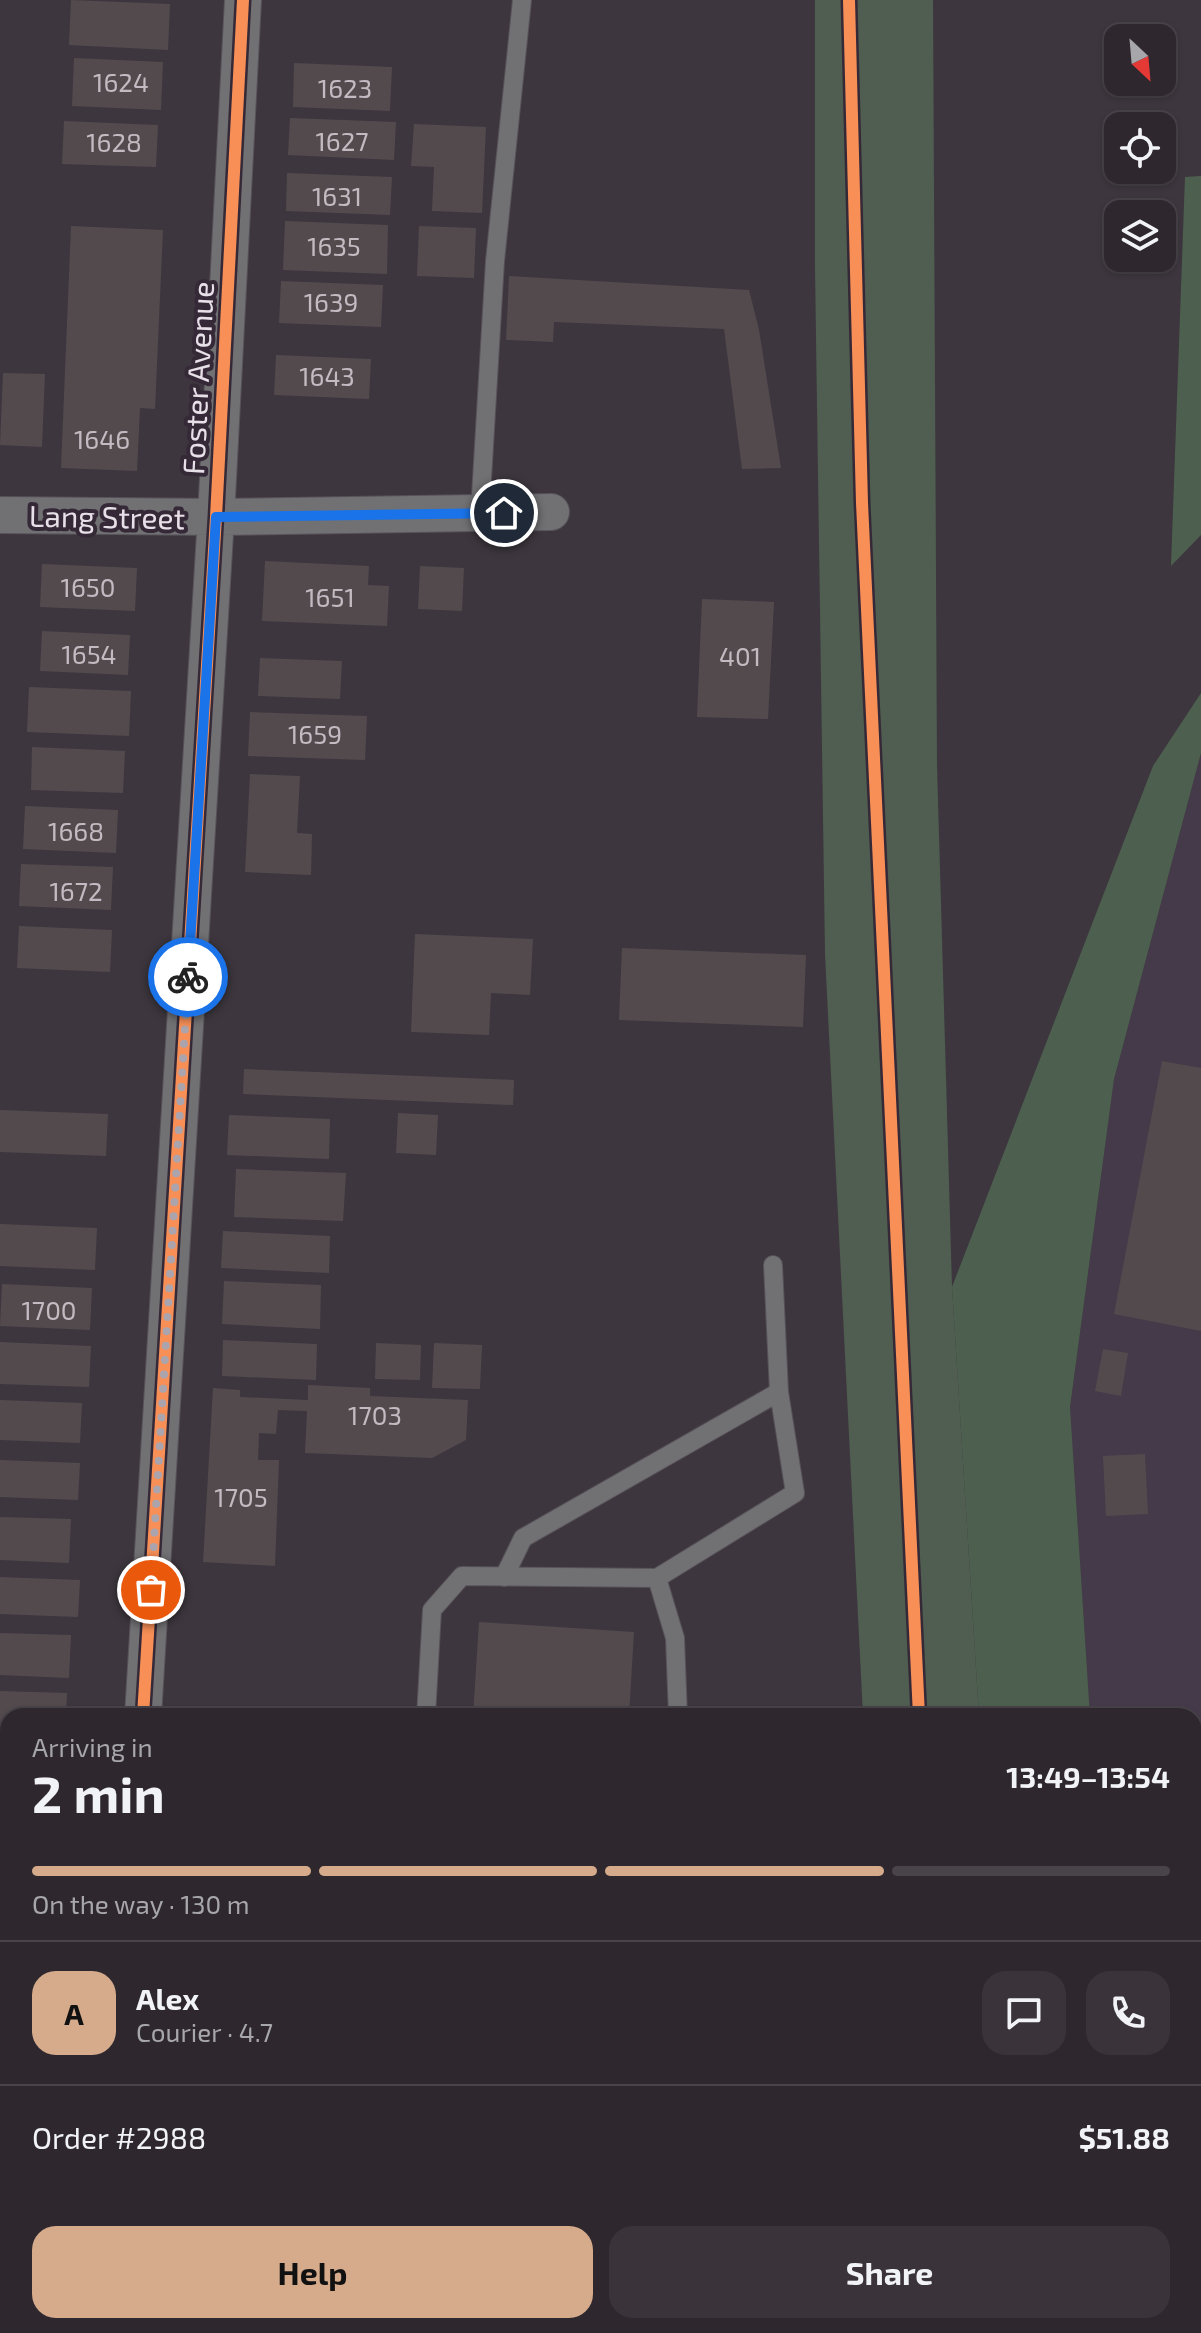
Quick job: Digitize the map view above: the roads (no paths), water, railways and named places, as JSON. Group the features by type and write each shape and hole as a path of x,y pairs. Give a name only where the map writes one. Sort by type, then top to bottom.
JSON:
{"street":[{"name":"Foster Avenue","path":"143,1708 216,517 243,0"},
{"name":"Lang Street","path":"0,515 216,517 551,512"}],"lane":[{"path":"480,513 495,261 522,0"},
{"path":"426,1708 432,1610 462,1576 657,1578 795,1493 779,1392 773,1265"},
{"path":"504,1577 523,1538 779,1392"},
{"path":"657,1578 675,1638 678,1708"}]}
